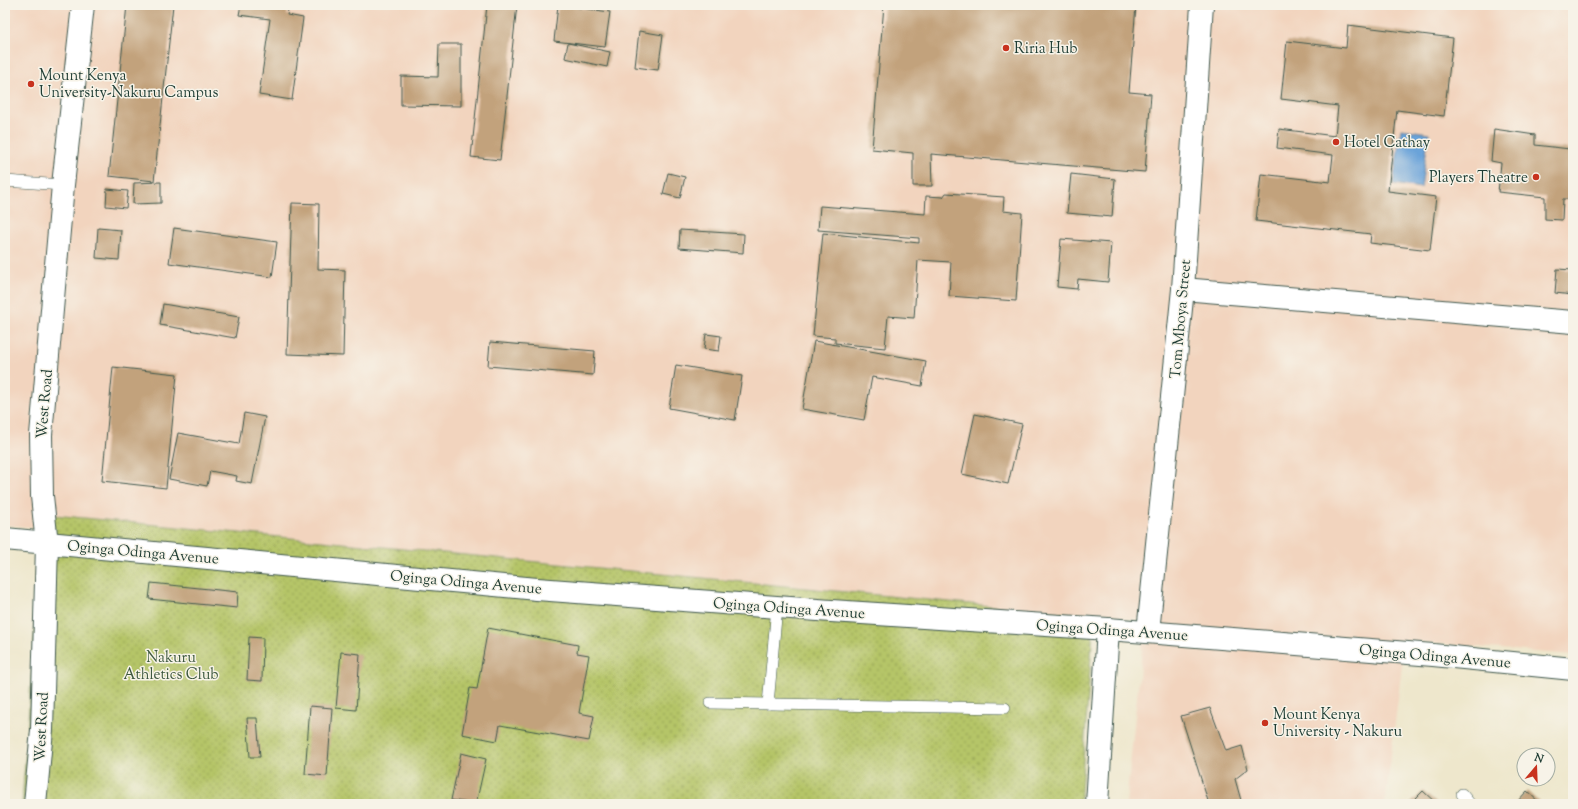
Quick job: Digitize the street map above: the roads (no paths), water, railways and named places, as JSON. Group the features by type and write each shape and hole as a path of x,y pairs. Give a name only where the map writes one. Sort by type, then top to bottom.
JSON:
{"street":[{"name":"West Road","path":"35,804 42,730 47,544 42,496 41,435 64,185 83,5"},
{"name":"Tom Mboya Street","path":"1148,632 1183,289 1202,5"},
{"path":"1183,289 1573,322"},
{"name":"Oginga Odinga Avenue","path":"5,539 537,589 1148,632 1425,654 1573,668"},
{"path":"1097,804 1108,629"}],"lane":[{"path":"5,181 64,185"},
{"path":"768,704 777,607"},
{"path":"710,703 1005,708"},
{"path":"1462,794 1470,804"}],"water":[{"path":"1401,129 1429,133 1421,188 1393,184"}],"place":[{"name":"Riria Hub","path":"1006,48"},
{"name":"Mount Kenya University-Nakuru Campus","path":"31,84"},
{"name":"Hotel Cathay","path":"1336,142"},
{"name":"Players Theatre","path":"1536,177"},
{"name":"Mount Kenya University - Nakuru","path":"1265,723"}],"park label":[{"name":"Nakuru Athletics Club","path":"171,666"}]}
